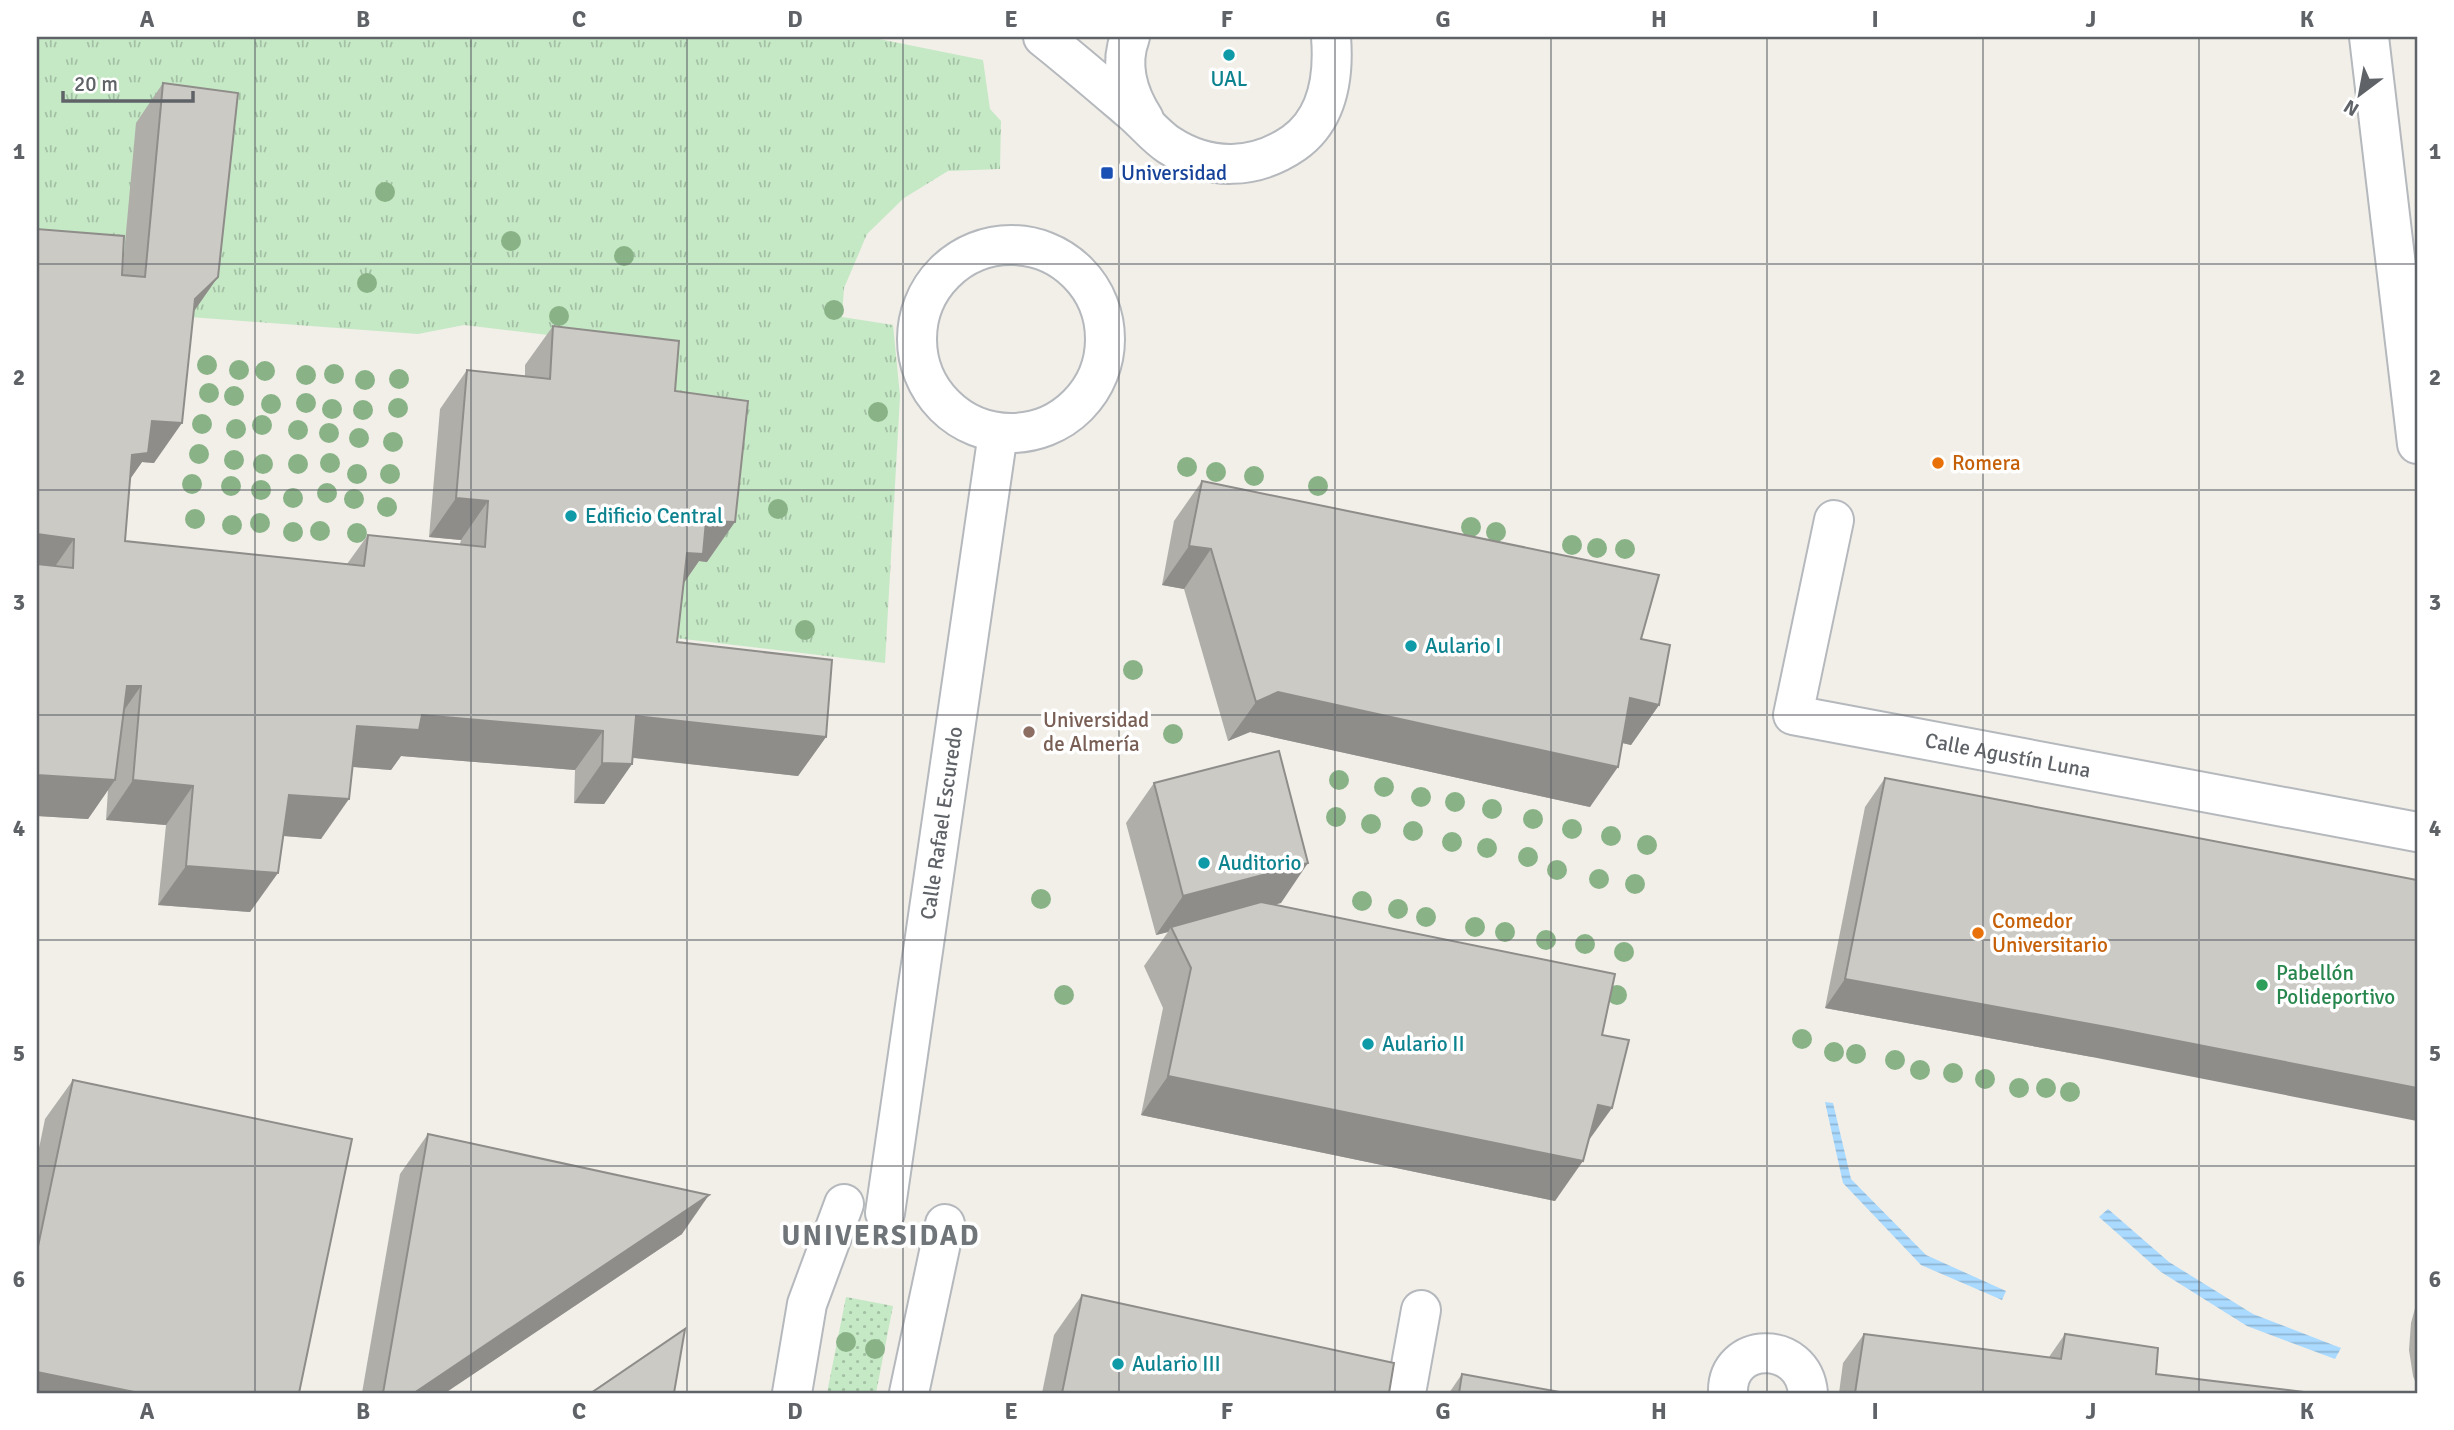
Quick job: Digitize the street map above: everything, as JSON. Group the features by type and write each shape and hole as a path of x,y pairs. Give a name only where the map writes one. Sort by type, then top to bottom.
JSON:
{"street":[{"path":"1045,37 1167,144 1191,158 1219,165 1247,164 1275,156 1298,140 1317,119 1328,93 1339,46"},
{"path":"1130,37 1124,72 1132,100 1147,124"},
{"path":"2369,37 2417,444"},
{"path":"1024,245 1059,257 1082,276 1098,300 1106,329 1104,358 1096,383 1080,405 1056,423 1028,433 998,433 971,425 948,410 930,388 919,362 917,325 929,291 953,263 987,247 1024,245"},
{"name":"Calle Rafael Escuredo","path":"886,1213 998,433"},
{"name":"Calle Agustín Luna","path":"1834,520 1793,715 2417,832"},
{"path":"792,1393 807,1304 844,1204"},
{"path":"909,1393 944,1224"},
{"path":"1406,1393 1421,1310"},
{"path":"1728,1393 1733,1371 1744,1360 1758,1354 1773,1353 1787,1358 1799,1367 1807,1381 1808,1393"}],"green space":[{"path":"37,37 869,37 983,60 990,109 1001,121 1000,169 948,171 904,198 867,234 844,288 842,317 893,325 900,396 885,663 675,638 648,431 650,347 464,325 418,334 190,317 118,317 37,271"},
{"path":"846,1297 893,1306 876,1393 827,1393"}],"water":[{"path":"1825,1102 1833,1103 1851,1179 1926,1255 2006,1291 2002,1300 1921,1265 1843,1183"},
{"path":"2108,1209 2169,1262 2253,1314 2341,1348 2335,1359 2247,1326 2161,1272 2099,1217"}],"building":[{"name":"Edificio Central","path":"163,83 238,93 218,277 195,299 182,423 152,421 148,453 132,455 125,541 364,566 368,535 485,547 488,501 456,498 467,370 550,379 553,326 679,341 675,391 748,401 735,522 706,521 703,554 687,553 677,642 832,660 826,737 636,716 632,764 602,763 603,731 422,715 419,730 357,726 349,799 289,795 278,873 186,866 193,786 133,780 141,686 127,686 115,780 37,775 37,564 73,568 74,539 37,534 37,229 124,236 122,275 145,277"},
{"name":"Aulario I","path":"1202,481 1659,575 1641,639 1670,645 1659,705 1630,698 1618,767 1278,692 1256,702 1211,549 1189,546"},
{"path":"1279,751 1308,863 1183,896 1154,783"},
{"path":"1885,778 2417,880 2417,1088 1845,979"},
{"name":"Aulario II","path":"1261,902 1615,974 1602,1035 1629,1040 1612,1108 1598,1105 1583,1161 1168,1076 1191,968 1171,927"},
{"path":"73,1080 352,1139 299,1393 139,1393 37,1372 37,1251"},
{"path":"428,1134 709,1195 414,1393 383,1393"},
{"path":"1082,1295 1394,1363 1389,1393 1062,1393"},
{"path":"685,1329 674,1393 591,1393"},
{"path":"1864,1334 2061,1359 2065,1334 2158,1348 2156,1374 2312,1393 1855,1393"},
{"path":"1462,1374 1565,1393 1459,1393"}],"place":[{"name":"UAL","path":"1229,55"},
{"name":"Universidad","path":"1107,173"},
{"name":"Romera","path":"1938,463"},
{"name":"Edificio Central","path":"571,516"},
{"name":"Aulario I","path":"1411,646"},
{"name":"Universidad de Almería","path":"1029,732"},
{"name":"Auditorio","path":"1204,863"},
{"name":"Comedor Universitario","path":"1978,933"},
{"name":"Pabellón Polideportivo","path":"2262,985"},
{"name":"Aulario II","path":"1368,1044"},
{"name":"Aulario III","path":"1118,1364"}],"district":[{"name":"UNIVERSIDAD","path":"881,1235"}]}
